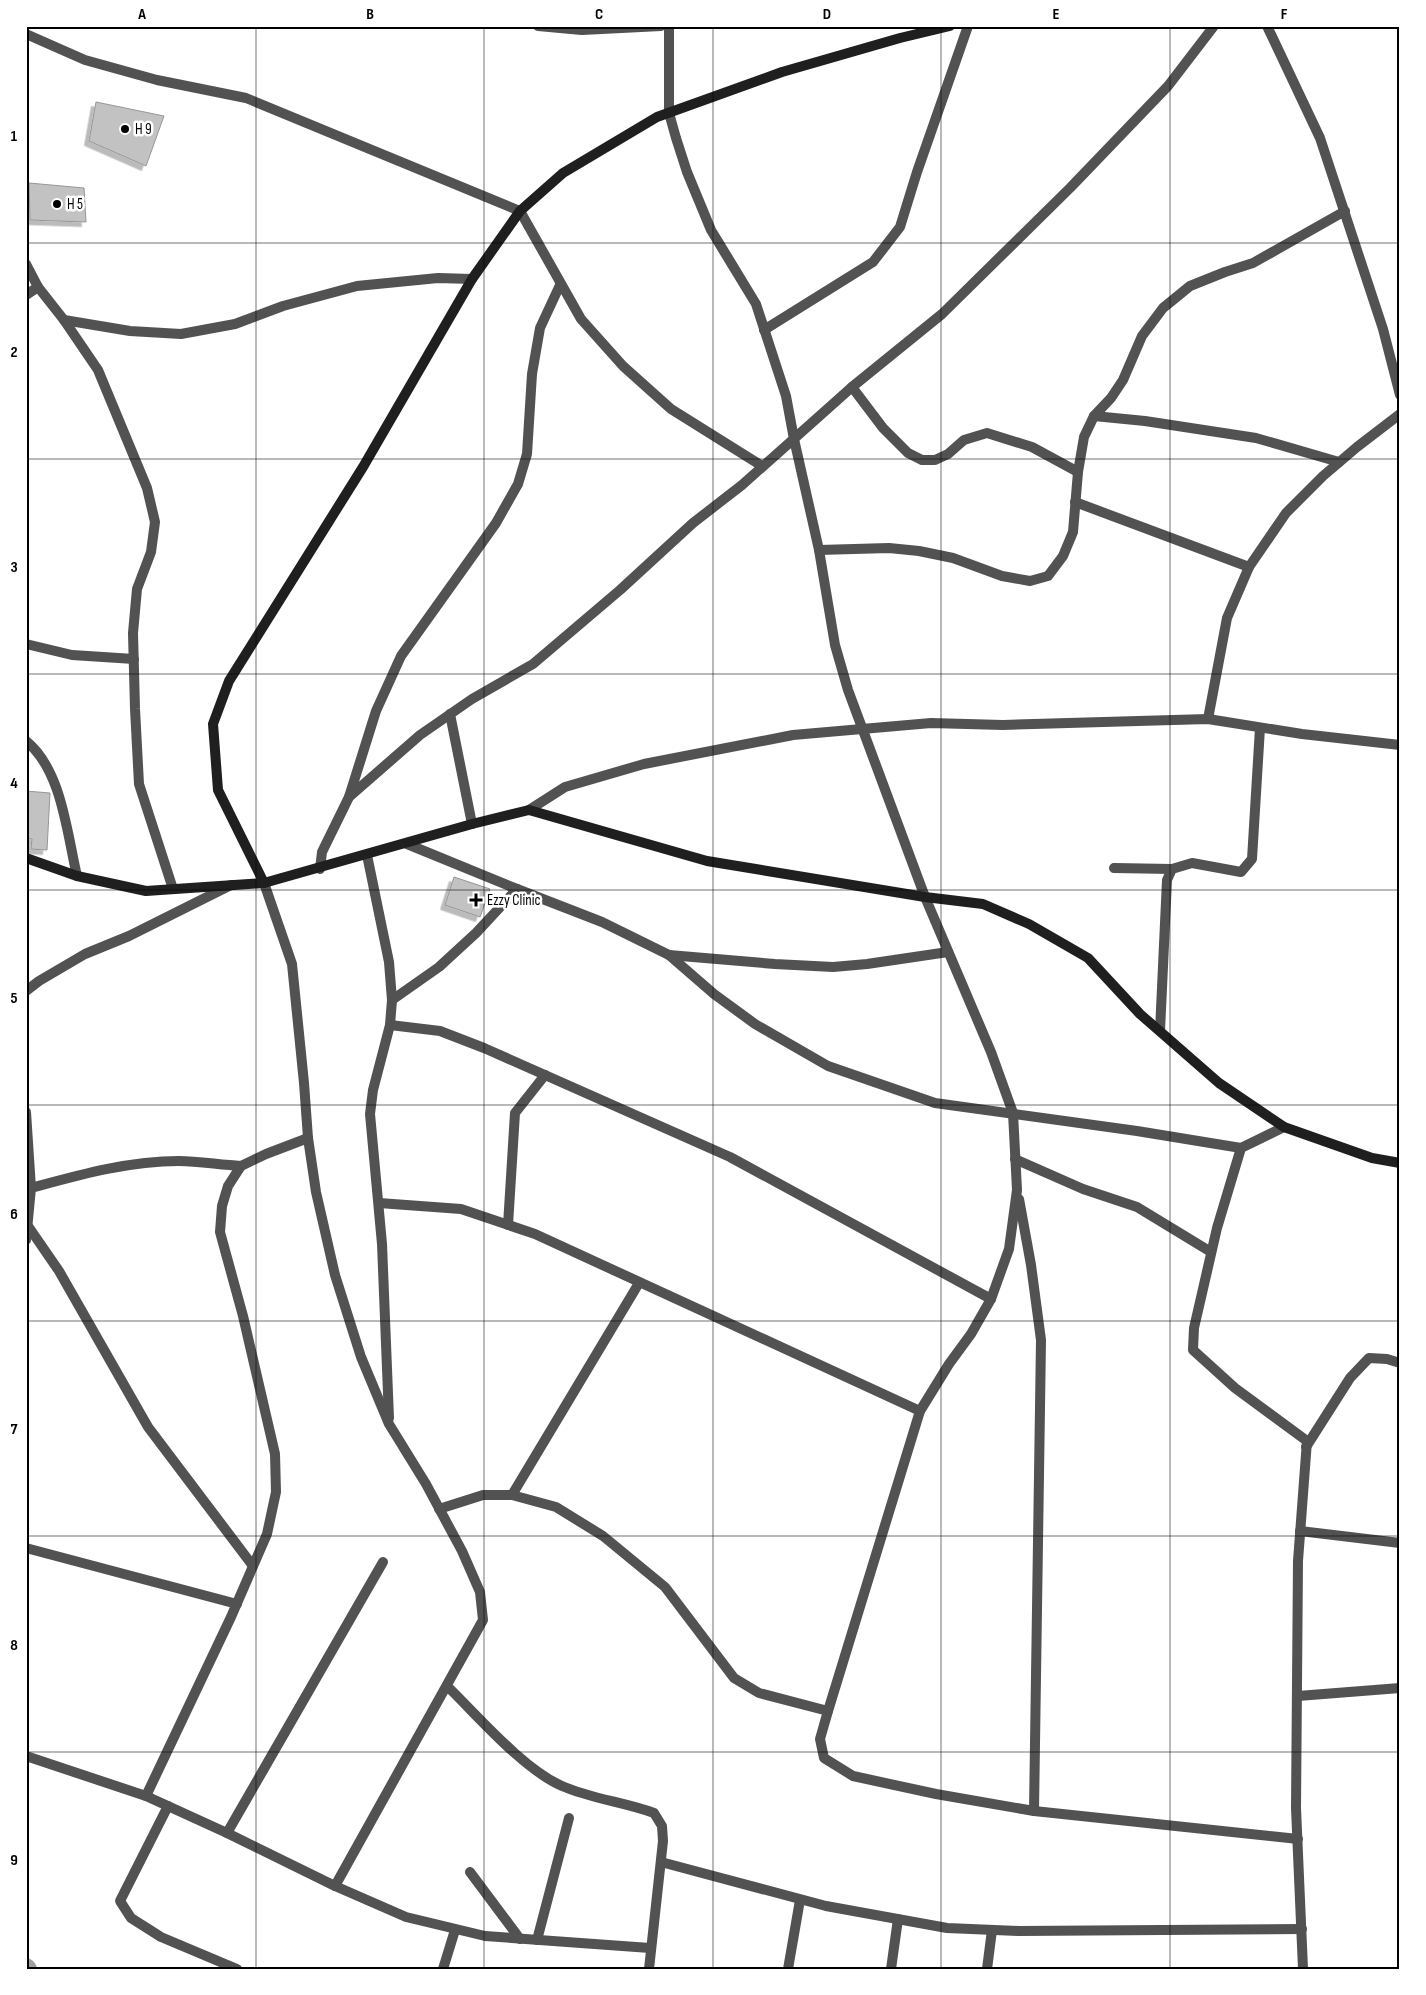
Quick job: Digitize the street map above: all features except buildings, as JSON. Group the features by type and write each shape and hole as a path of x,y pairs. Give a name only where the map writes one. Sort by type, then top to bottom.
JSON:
{"street":[{"path":"32,26 26,33 85,60 157,80 246,98 520,211 580,318 623,366 671,409 762,466"},
{"path":"538,26 583,28 661,26"},
{"path":"669,26 669,112 687,172 711,230 756,304 786,396 819,550 835,645 848,690 925,898 991,1052 1013,1113 1017,1190 1031,1265 1041,1340 1034,1811"},
{"path":"335,1886 483,1620 480,1592 462,1551 389,1424 361,1357 335,1275 316,1192 308,1138 292,964 264,883 218,790 213,724 229,681 362,467 472,279 520,211 563,173 657,117 782,72 900,38 950,26"},
{"path":"764,330 873,262 900,228 917,172 968,26"},
{"path":"349,797 420,735 472,699 533,664 620,590 694,523 742,485 852,387 942,314 1070,188 1168,86 1214,26"},
{"path":"1266,26 1320,138 1384,329 1399,383 1400,395"},
{"path":"819,550 889,548 918,551 953,558 1002,576 1030,581 1048,576 1063,556 1073,532 1078,472 1084,437 1094,416 1111,398 1123,380 1142,336 1163,308 1190,286 1253,263 1345,211"},
{"path":"26,264 38,287 64,320 98,370 147,488 155,522 151,552 137,589 134,633 139,784 173,889"},
{"path":"64,320 130,331 182,334 235,324 283,306 357,286 423,279 472,279"},
{"path":"320,869 322,852 349,797 376,710 401,656 496,522 518,484 526,454 532,374 540,328 560,285"},
{"path":"26,296 38,287"},
{"path":"852,387 883,428 908,453 922,460 934,460 948,454 964,440 987,433 1032,448 1078,472"},
{"path":"1208,719 1227,618 1249,567 1286,513 1339,462 1400,414"},
{"path":"1094,416 1145,421 1256,438 1339,462"},
{"path":"1075,502 1249,567"},
{"path":"26,644 72,655 134,659"},
{"path":"450,714 472,824"},
{"path":"26,858 77,876 146,891 264,883 320,869 472,824 529,810 565,787 644,764 793,734 862,728 932,723 1013,724 1208,719 1260,728 1400,745"},
{"path":"1114,868 1172,869 1192,863 1241,872 1252,859 1260,728"},
{"path":"26,741 44,761 57,789 77,876"},
{"path":"529,810 707,861 925,898 983,904 1029,924 1088,958 1140,1014 1219,1083 1284,1128 1372,1158 1400,1164"},
{"path":"407,844 602,922 669,955 714,994 755,1024 828,1066 935,1103 1137,1131 1241,1148 1284,1128"},
{"path":"367,855 389,962 392,1000 390,1025 370,1114 382,1244 389,1424"},
{"path":"1160,1031 1167,880 1172,869"},
{"path":"26,991 39,981 86,954 129,936 231,886"},
{"path":"392,1000 439,967 476,933 517,889"},
{"path":"669,955 833,967 948,952"},
{"path":"390,1025 440,1031 730,1157 991,1299"},
{"path":"508,1225 515,1113 544,1075"},
{"path":"26,1112 30,1188 26,1240"},
{"path":"30,1188 94,1171 137,1164 179,1161 241,1166 308,1138"},
{"path":"1241,1148 1211,1252 1194,1328 1193,1350 1235,1388 1307,1441 1298,1561 1296,1808 1303,1969"},
{"path":"1015,1160 1083,1189 1137,1207 1211,1252"},
{"path":"146,1796 237,1604 267,1534 276,1492 275,1454 243,1316 220,1232 222,1206 228,1186 241,1166"},
{"path":"1017,1190 1009,1249 991,1299 920,1411 820,1738 824,1758 853,1776 936,1794 1034,1811 1298,1840"},
{"path":"379,1203 461,1209 534,1234 920,1411"},
{"path":"28,1226 59,1272 148,1427 253,1566"},
{"path":"512,1495 639,1283"},
{"path":"1306,1447 1350,1378 1369,1358 1388,1359 1400,1363"},
{"path":"439,1509 483,1495 512,1495 556,1507 603,1536 665,1587 734,1678 759,1693 828,1711"},
{"path":"1300,1531 1400,1543"},
{"path":"26,1548 237,1604"},
{"path":"227,1833 383,1562"},
{"path":"446,1686 524,1761 560,1785 588,1796 654,1813 662,1826 664,1841 649,1969"},
{"path":"1298,1696 1400,1688"},
{"path":"26,1756 146,1796 335,1886 406,1917 484,1936 650,1948"},
{"path":"168,1806 120,1901 130,1918 161,1936 237,1969"},
{"path":"537,1940 569,1818"},
{"path":"661,1862 800,1900 947,1928 992,1930 1302,1929"},
{"path":"470,1872 520,1939"},
{"path":"788,1969 800,1900"},
{"path":"891,1969 898,1919"},
{"path":"443,1969 455,1930"},
{"path":"986,1969 992,1930"}],"place":[{"name":"H 9","path":"125,129"},
{"name":"H 5","path":"57,204"},
{"name":"Ezzy Clinic","path":"476,900"}]}
